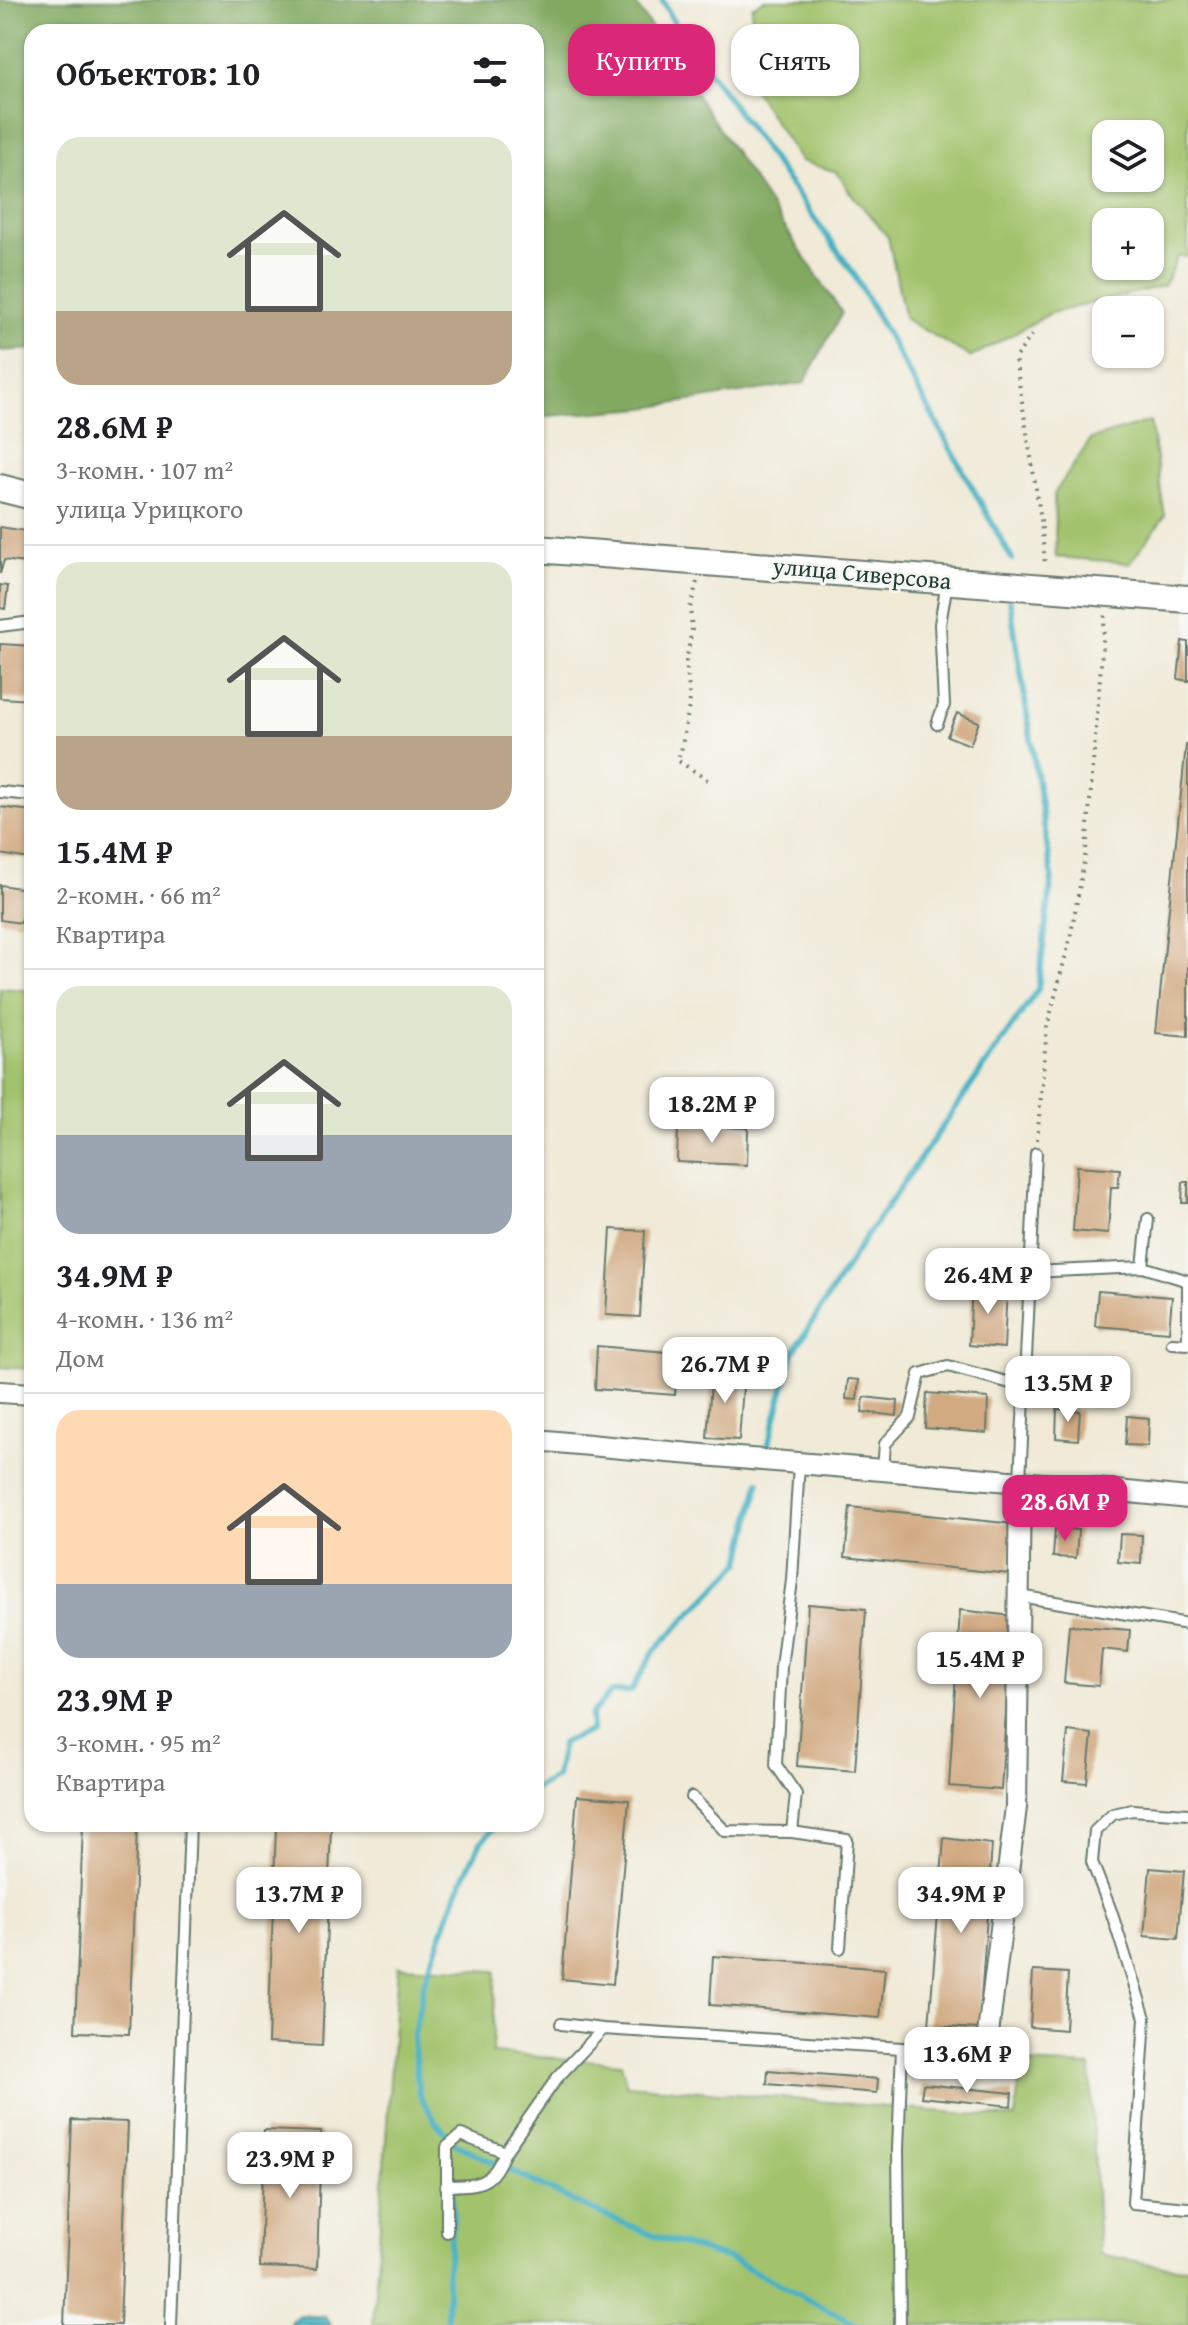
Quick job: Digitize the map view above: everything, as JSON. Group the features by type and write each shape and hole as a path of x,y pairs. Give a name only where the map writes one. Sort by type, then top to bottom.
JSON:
{"street":[{"path":"0,488 24,494"},
{"name":"улица Сиверсова","path":"544,550 1188,599"},
{"path":"0,1392 24,1394"},
{"path":"544,1441 743,1460 1020,1480 1188,1498"},
{"path":"988,2034 1016,1807 1020,1480"}],"lane":[{"path":"937,724 944,705 940,624 947,580"},
{"path":"0,626 24,623"},
{"path":"0,792 24,794"},
{"path":"1020,1480 1036,1153"},
{"path":"1143,1267 1148,1219"},
{"path":"1031,1272 1143,1267 1188,1281 1188,1344 1172,1343"},
{"path":"883,1470 885,1444 910,1417 920,1374 948,1366 1025,1387"},
{"path":"792,1832 796,1794 776,1765 781,1667 792,1580 799,1464"},
{"path":"1019,1596 1188,1624"},
{"path":"692,1797 725,1831 792,1832 847,1840 840,1948"},
{"path":"1188,1814 1132,1810 1113,1814 1095,1831 1092,1862 1145,2018 1133,2203 1188,2208"},
{"path":"171,2325 190,1832"},
{"path":"561,2024 972,2054 988,2034"},
{"path":"446,2186 477,2185 496,2174 505,2152 557,2078 603,2029"},
{"path":"900,2325 898,2149 902,2048"},
{"path":"447,2232 447,2147 461,2135 505,2152"}],"path":[{"path":"1032,335 1015,358 1041,520 1047,587"},
{"path":"700,560 690,608 692,629 686,661 690,700 677,760 709,781"},
{"path":"1036,1153 1047,1027 1070,939 1086,851 1107,592"}],"green space":[{"path":"0,0 633,0 649,24 568,24 568,96 697,96 842,313 804,383 645,408 544,416 544,24 24,24 24,350 0,351"},
{"path":"764,0 1188,0 1188,257 1178,256 1164,286 1122,296 1092,296 1092,303 1051,313 971,357 905,319 888,237 837,172 800,161 758,96 859,96 859,24 751,24 752,7"},
{"path":"1150,421 1165,516 1130,563 1056,557 1054,494 1091,439"},
{"path":"0,988 24,990 24,1368 0,1367"},
{"path":"398,1966 496,1971 492,2053 621,2063 627,2085 1015,2118 1021,2063 1090,2066 1099,2254 1188,2268 1188,2325 373,2325"}],"water":[{"path":"299,2315 325,2317 332,2325 291,2325 291,2321"}],"building":[{"path":"0,527 24,531 24,563 4,560 0,574"},
{"path":"0,585 8,586 5,609 0,608"},
{"path":"1182,641 1188,642 1188,681 1178,679"},
{"path":"0,644 24,646 24,700 0,698"},
{"path":"957,713 979,722 970,745 947,736"},
{"path":"1188,745 1188,1036 1156,1033"},
{"path":"0,807 24,810 24,858 0,854"},
{"path":"0,885 24,889 21,923 0,920"},
{"path":"678,1125 748,1128 747,1165 677,1162"},
{"path":"1077,1166 1120,1169 1118,1187 1111,1187 1108,1234 1073,1231"},
{"path":"1183,1182 1188,1182 1188,1203 1182,1203"},
{"path":"611,1229 645,1231 640,1317 606,1315"},
{"path":"972,1285 1007,1288 1004,1348 969,1345"},
{"path":"1098,1291 1172,1297 1169,1332 1095,1326"},
{"path":"597,1346 678,1353 675,1395 595,1389"},
{"path":"712,1370 744,1373 739,1440 707,1438"},
{"path":"848,1379 859,1380 857,1400 846,1399"},
{"path":"927,1393 988,1398 987,1433 925,1428"},
{"path":"864,1397 898,1401 897,1416 862,1412"},
{"path":"1057,1409 1080,1411 1078,1440 1056,1438"},
{"path":"1127,1416 1149,1418 1148,1446 1125,1445"},
{"path":"850,1507 1014,1524 1009,1574 845,1557"},
{"path":"1055,1528 1078,1530 1076,1558 1053,1557"},
{"path":"1120,1534 1142,1535 1141,1564 1118,1562"},
{"path":"808,1604 866,1609 855,1771 797,1766"},
{"path":"960,1610 1012,1616 1001,1790 949,1786"},
{"path":"1069,1625 1130,1630 1128,1652 1102,1649 1099,1686 1064,1683"},
{"path":"1068,1731 1092,1734 1087,1783 1063,1781"},
{"path":"577,1796 629,1800 613,1984 562,1979"},
{"path":"83,1832 137,1832 129,2034 75,2032"},
{"path":"276,1832 331,1832 322,2046 268,2043"},
{"path":"944,1838 992,1844 979,2029 929,2026"},
{"path":"1150,1868 1184,1871 1178,1939 1144,1936"},
{"path":"713,1956 885,1969 880,2018 710,2005"},
{"path":"1033,1971 1068,1973 1065,2030 1030,2027"},
{"path":"768,2070 878,2079 877,2093 767,2084"},
{"path":"923,2084 1012,2093 1011,2106 921,2097"},
{"path":"72,2120 128,2122 120,2325 64,2325"},
{"path":"264,2130 321,2132 317,2269 260,2267"}],"waterway":[{"path":"662,0 675,24 852,271 1012,559"},
{"path":"767,1450 793,1353 863,1241 1038,989 1052,877 1010,601"},
{"path":"544,1784 556,1777 562,1743 592,1730 591,1715 611,1692 631,1691 654,1651 741,1562 759,1482"},
{"path":"490,1832 479,1845 457,1892 424,1983 413,2039 419,2094 436,2122 456,2144 583,2206 652,2235 735,2261 857,2325"},
{"path":"447,2325 452,2190"}]}
